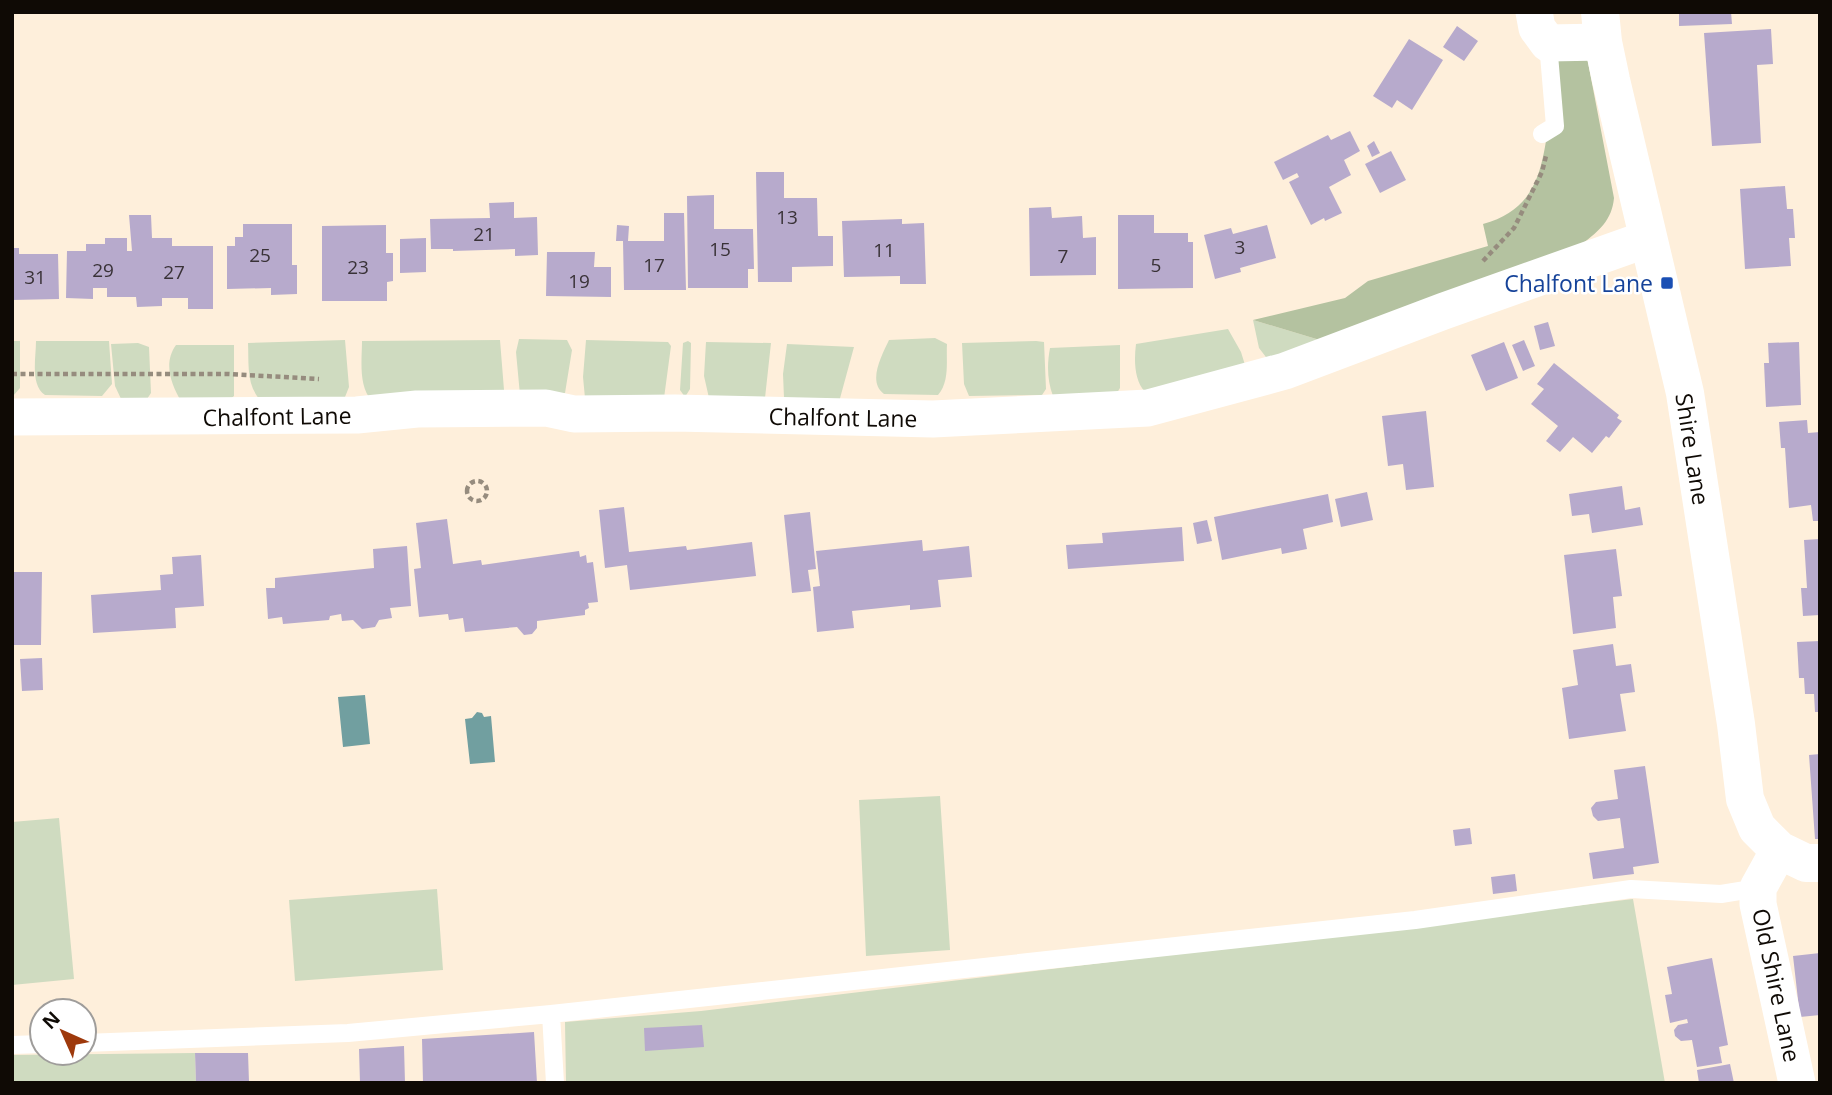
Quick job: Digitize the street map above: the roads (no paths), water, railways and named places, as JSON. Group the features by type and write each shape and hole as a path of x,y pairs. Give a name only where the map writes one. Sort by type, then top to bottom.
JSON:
{"street":[{"name":"Shire Lane","path":"1541,28 1601,27 1647,239 1685,393 1745,799 1757,828 1779,850"},
{"name":"Chalfont Lane","path":"12,417 357,415 417,409 546,408 574,414 675,413 933,419 1148,408 1285,371 1444,310 1647,239"},
{"path":"1779,850 1806,863 1820,863"},
{"name":"Old Shire Lane","path":"1779,850 1758,888 1758,904 1797,1083"}],"lane":[{"path":"1541,28 1549,130"},
{"path":"98,1042 348,1033 551,1014 1415,920 1631,889 1721,894 1758,888"},
{"path":"551,1014 555,1083"}],"water":[{"path":"365,695 370,744 343,747 338,697"},
{"path":"477,712 484,717 491,716 495,762 470,764 465,719 472,718"}],"place":[{"name":"Chalfont Lane","path":"1667,283"}]}
